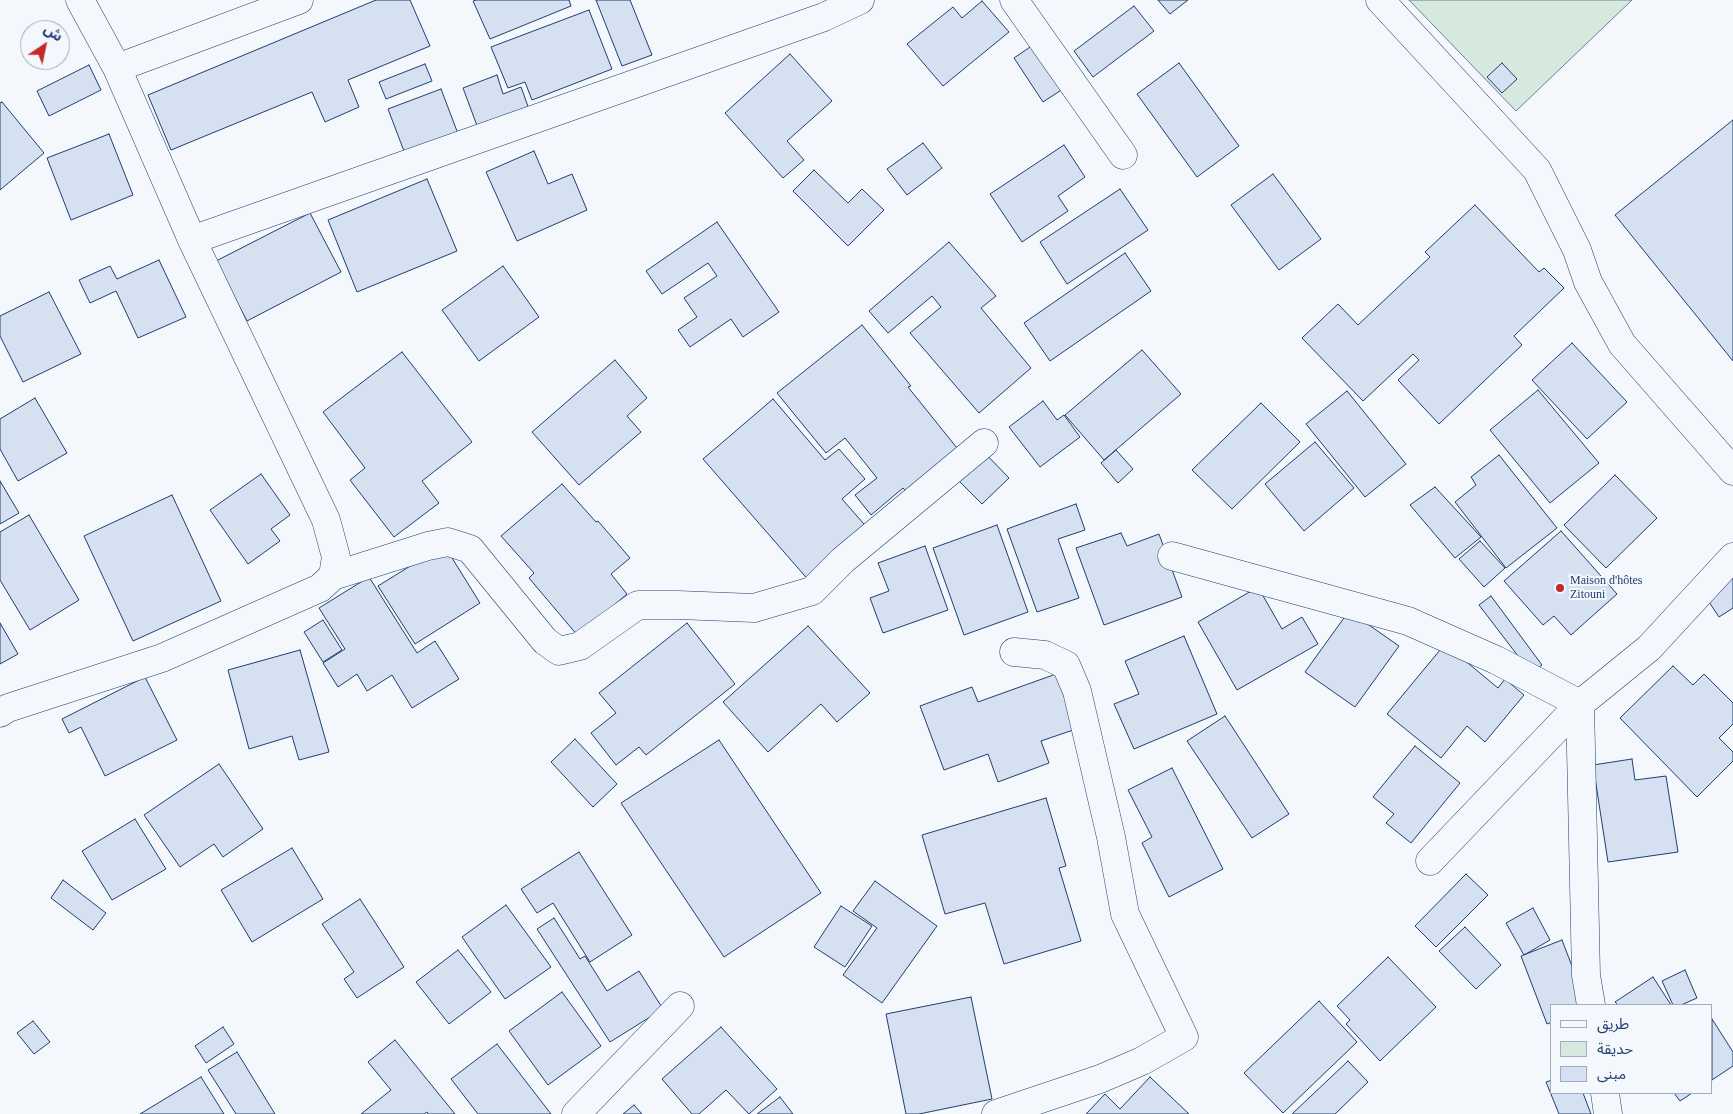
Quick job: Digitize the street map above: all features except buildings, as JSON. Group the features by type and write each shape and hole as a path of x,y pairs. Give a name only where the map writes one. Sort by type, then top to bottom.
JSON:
{"street":[{"path":"80,0 117,68 192,240 326,520 336,557 333,576"},
{"path":"117,68 299,0"},
{"path":"192,240 820,8 860,0"},
{"path":"1014,0 1123,155"},
{"path":"1380,0 1538,170 1577,250 1588,282 1622,344 1733,471"},
{"path":"0,713 8,708 162,658 320,588 333,576 428,546 448,542 470,549 545,642 559,651 580,646 638,605 754,608 812,591 843,560 984,443"},
{"path":"1172,556 1408,621 1496,660 1580,704"},
{"path":"1430,861 1580,704 1649,648 1733,556"},
{"path":"996,1114 1100,1079 1142,1061 1184,1037 1125,914 1111,837 1078,691 1066,665 1045,655 1014,652"},
{"path":"1580,704 1586,974 1590,1004"},
{"path":"576,1114 680,1006"},
{"path":"1605,1094 1608,1114"}],"green space":[{"path":"1409,0 1632,0 1516,111"}],"place":[{"name":"Maison d'hôtes Zitouni","path":"1560,588"}]}
